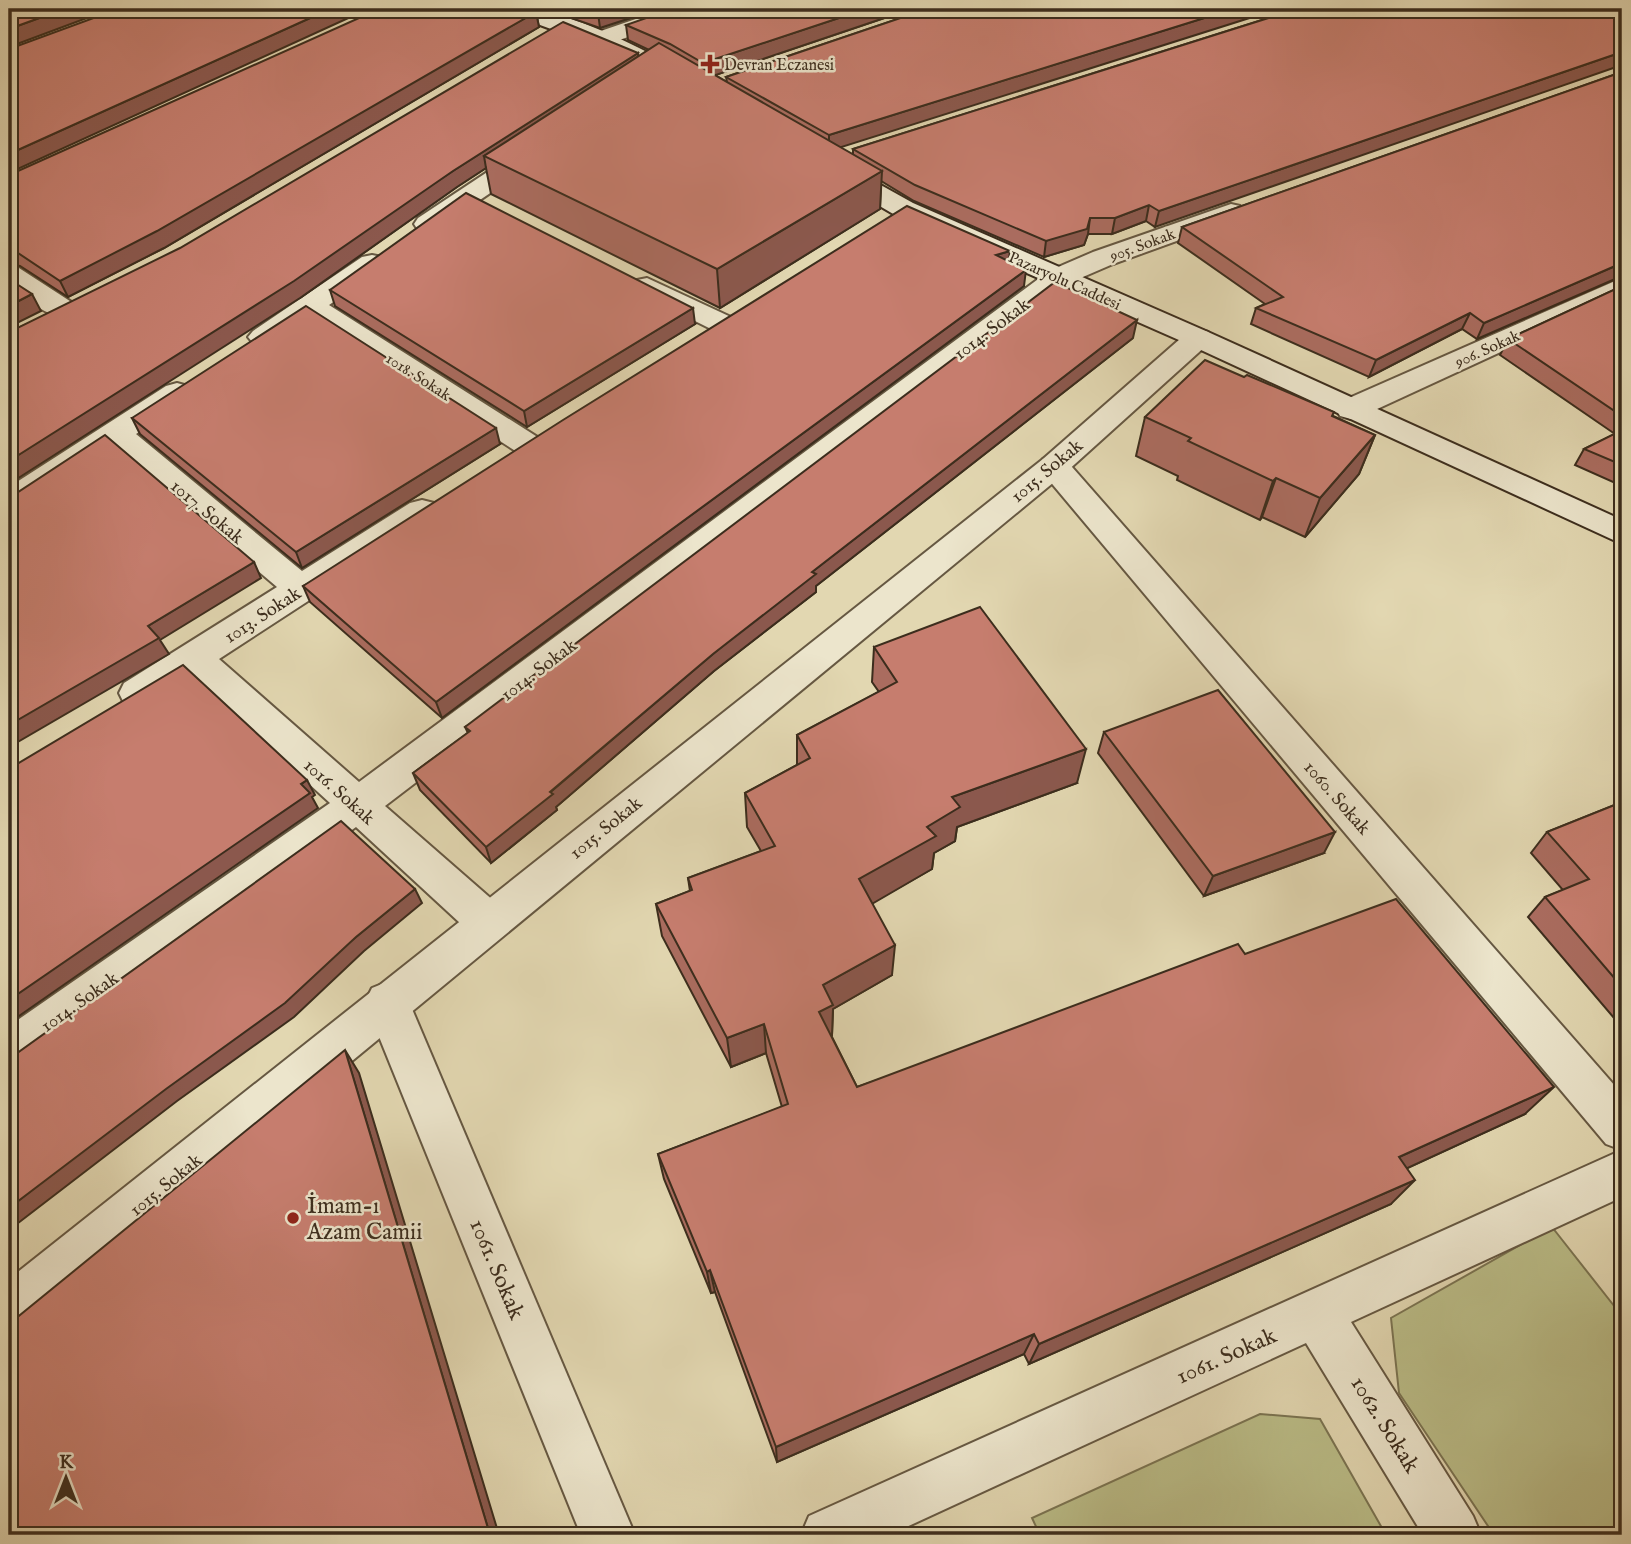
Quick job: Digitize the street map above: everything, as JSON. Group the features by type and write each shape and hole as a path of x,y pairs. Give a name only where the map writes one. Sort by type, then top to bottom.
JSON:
{"street":[{"path":"518,9 600,38 650,75 703,90"},
{"path":"600,38 686,9"},
{"path":"540,39 564,25"},
{"path":"242,351 395,247 480,201 559,135"},
{"name":"Pazaryolu Caddesi","path":"851,155 820,160 904,209 1198,338 1622,533"},
{"name":"905. Sokak","path":"1059,277 1103,258 1255,204"},
{"path":"870,230 904,209"},
{"path":"9,274 66,311"},
{"path":"625,275 734,317 688,346"},
{"name":"1014. Sokak","path":"9,1051 356,806 1059,277"},
{"name":"906. Sokak","path":"1351,409 1622,286"},
{"name":"1018. Sokak","path":"311,306 528,445"},
{"name":"1015. Sokak","path":"9,1311 387,1002 1054,466 1198,338"},
{"path":"9,502 196,381"},
{"name":"1017. Sokak","path":"116,433 301,589"},
{"name":"1060. Sokak","path":"1054,466 1622,1128"},
{"name":"1013. Sokak","path":"113,707 195,659 449,494"},
{"name":"1016. Sokak","path":"195,659 488,922"},
{"name":"1061. Sokak","path":"387,1002 608,1535"},
{"name":"1061. Sokak","path":"828,1535 1622,1173"},
{"name":"1062. Sokak","path":"1317,1313 1454,1535"}],"green space":[{"path":"1552,1227 1622,1316 1622,1535 1494,1535 1399,1393 1391,1318"},
{"path":"1260,1414 1320,1419 1386,1535 1040,1535 1032,1518"}],"building":[{"path":"9,9 64,9 9,29"},
{"path":"118,9 330,9 9,154 9,49"},
{"path":"379,9 527,9 536,12 157,231 60,281 9,249 9,175"},
{"path":"586,9 611,9 598,13"},
{"path":"672,9 866,9 703,63 670,44 626,25"},
{"path":"927,9 1233,9 829,135 726,77"},
{"path":"1297,9 1622,9 1622,52 1159,211 1149,205 1115,218 1090,218 1087,229 1046,241 915,185 853,149"},
{"path":"563,22 638,53 453,171 294,281 9,461 9,332 180,248"},
{"path":"659,43 882,171 717,269 484,156"},
{"path":"1622,72 1622,263 1484,323 1470,313 1376,360 1256,308 1283,297 1182,227"},
{"path":"466,193 693,308 524,411 330,290"},
{"path":"907,206 1010,251 996,255 1026,270 436,702 303,586 563,420"},
{"path":"9,279 32,294 9,306"},
{"path":"1055,282 1137,320 812,572 816,574 713,654 550,792 553,794 486,847 413,773 470,731 465,727"},
{"path":"1622,286 1622,416 1508,339"},
{"path":"306,306 496,428 296,552 132,418"},
{"path":"1205,360 1334,412 1332,416 1375,435 1320,498 1276,478 1273,481 1188,441 1191,438 1145,417"},
{"path":"1622,430 1622,465 1584,449"},
{"path":"105,435 254,562 148,626 159,638 9,725 9,497"},
{"path":"980,607 1086,749 952,797 960,807 927,827 936,836 859,879 895,945 823,985 833,1005 819,1012 857,1087 1238,944 1245,954 1396,899 1554,1087 1399,1157 1415,1180 1039,1344 1034,1334 776,1447 710,1270 707,1272 658,1154 788,1104 764,1024 727,1038 656,904 692,890 688,878 775,846 745,793 810,758 797,735 897,682 874,647"},
{"path":"183,665 307,780 301,784 310,793 9,1000 9,768"},
{"path":"1218,690 1335,832 1213,876 1104,732"},
{"path":"1622,802 1622,987 1545,897 1589,879 1547,832"},
{"path":"341,821 415,889 356,937 285,1003 9,1208 9,1057"},
{"name":"İmam-ı Azam Camii","path":"345,1050 490,1535 9,1535 9,1324"}],"place":[{"name":"Devran Eczanesi","path":"710,64"},
{"name":"İmam-ı Azam Camii","path":"293,1218"}]}
